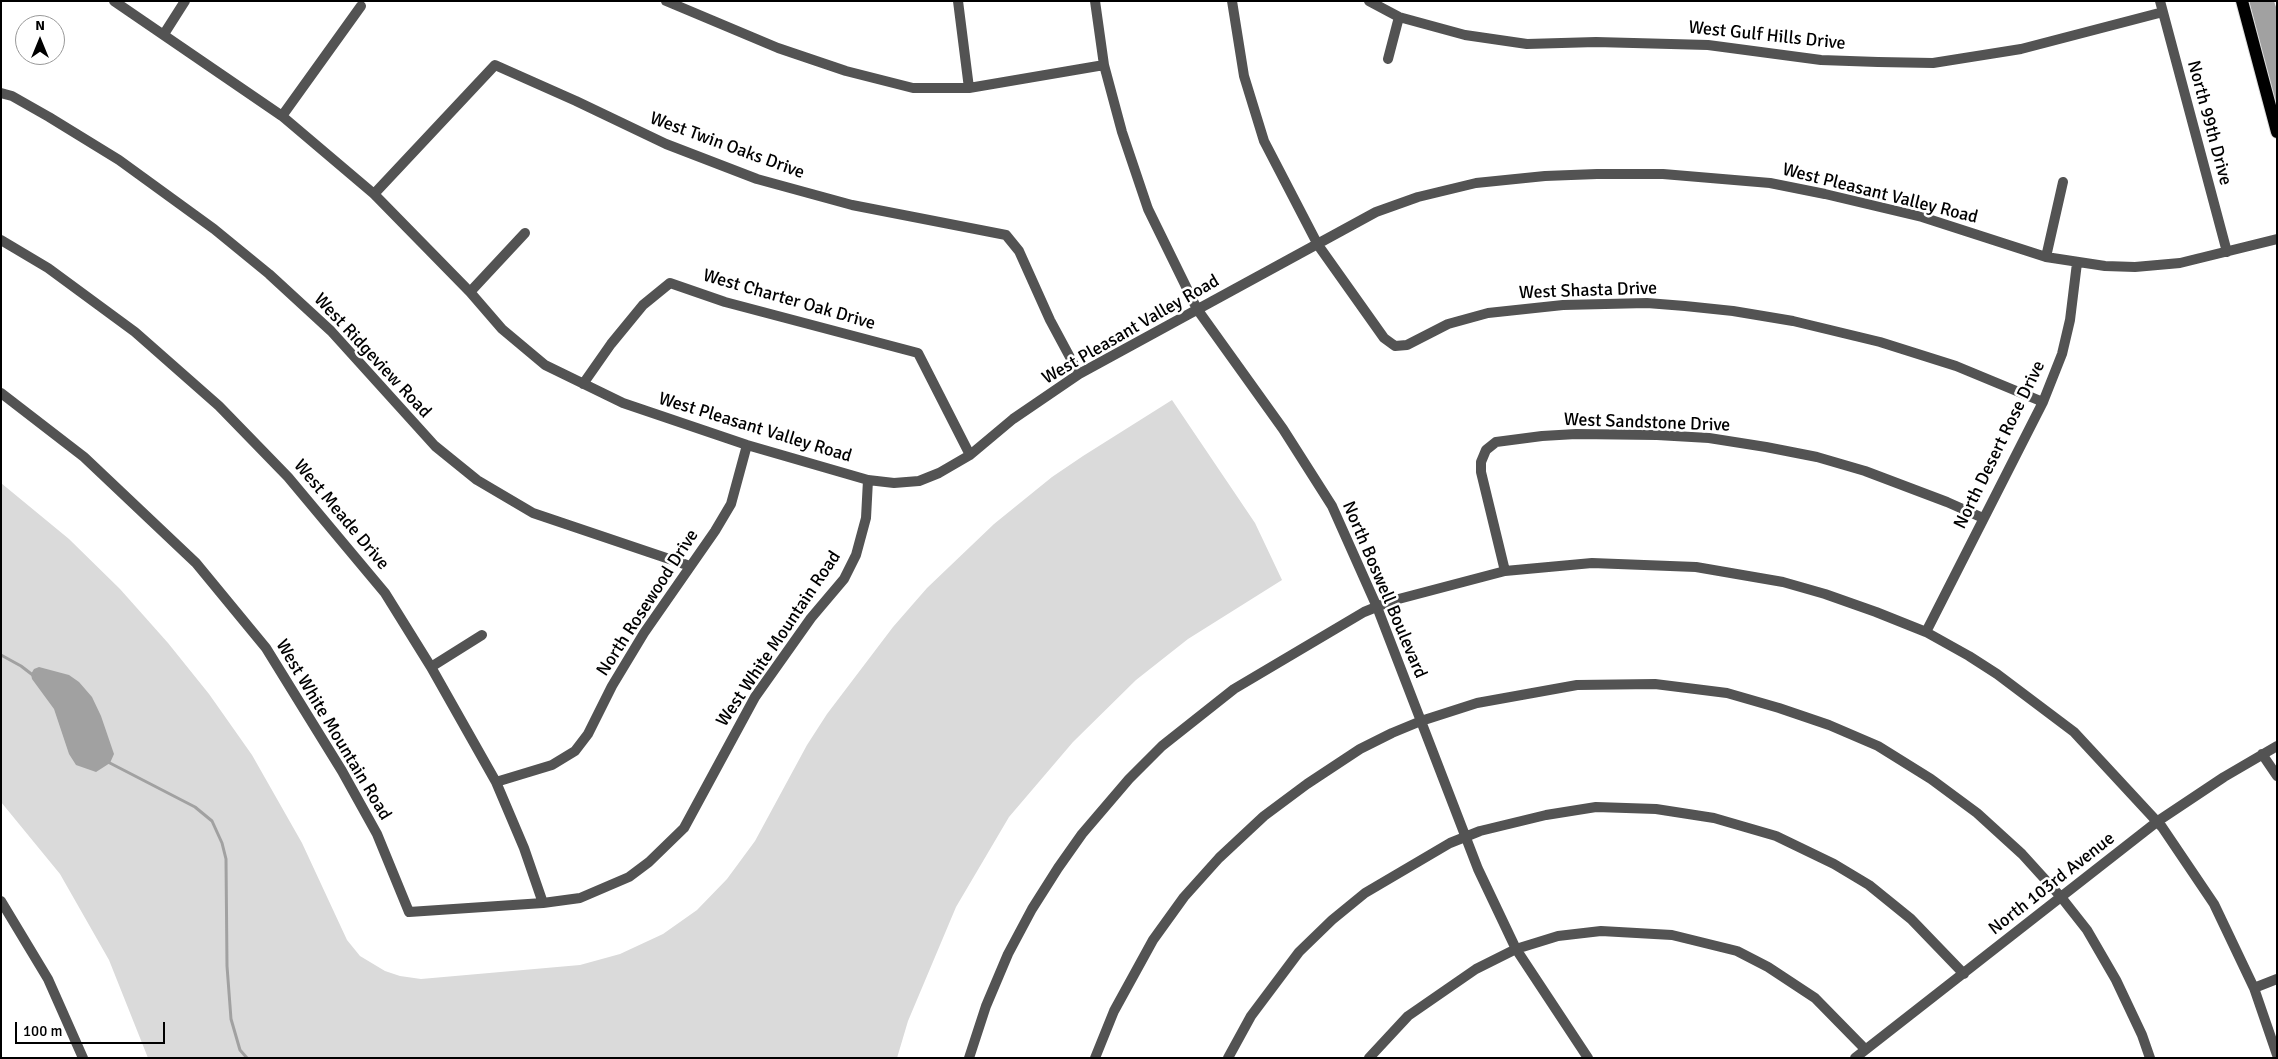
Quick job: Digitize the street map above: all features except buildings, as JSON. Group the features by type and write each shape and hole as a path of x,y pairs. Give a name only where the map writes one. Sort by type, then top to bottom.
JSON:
{"main road":[{"path":"2242,1 2277,132"}],"street":[{"name":"West Pleasant Valley Road","path":"114,1 282,116 374,194 470,292 502,330 546,365 623,403 746,445 868,480 894,483 919,481 939,473 970,455 1013,419 1079,374 1376,212 1418,197 1476,183 1545,176 1664,174 1770,183 1922,217 2046,257 2076,263 2136,267 2180,263 2277,239"},
{"path":"164,34 185,1"},
{"path":"666,1 778,48 846,71 913,88 969,88 1104,65"},
{"path":"958,1 969,88"},
{"name":"North Boswell Boulevard","path":"1095,1 1104,65 1122,132 1148,208 1197,308 1283,429 1332,506 1377,606 1478,869 1516,949 1588,1058"},
{"name":"West Shasta Drive","path":"1232,1 1244,76 1264,141 1318,245 1384,338 1395,346 1408,345 1448,324 1488,313 1563,305 1647,303 1685,306 1733,311 1793,321 1880,342 1956,366 2043,402"},
{"name":"West Gulf Hills Drive","path":"1368,1 1399,17 1465,35 1527,44 1652,42 1708,45 1821,60 1933,63 2021,50 2161,6"},
{"path":"282,116 361,6"},
{"name":"North 99th Drive","path":"2161,6 2227,252"},
{"path":"1388,59 1399,17"},
{"name":"West Twin Oaks Drive","path":"374,194 495,65 666,144 758,179 852,205 1006,235 1019,251 1050,320 1079,374"},
{"name":"West Ridgeview Road","path":"1,93 12,96 120,160 214,229 269,274 332,331 435,446 477,480 534,513 690,566"},
{"path":"2046,257 2063,182"},
{"path":"470,292 525,233"},
{"name":"West Meade Drive","path":"1,240 48,268 135,332 219,406 288,477 385,593 431,667 496,782 524,848 543,903"},
{"name":"North Desert Rose Drive","path":"1926,632 1982,518 2043,402 2062,354 2070,320 2076,263"},
{"name":"West Charter Oak Drive","path":"583,384 611,344 643,305 670,283 725,302 918,353 970,455"},
{"name":"West White Mountain Road","path":"1,393 84,457 196,563 266,648 342,771 372,826 409,912 543,903 580,898 629,877 649,862 684,828 755,697 811,618 844,579 856,555 863,527 868,480"},
{"name":"West Sandstone Drive","path":"1505,571 1481,472 1481,462 1486,450 1496,442 1542,436 1576,434 1657,435 1709,438 1766,447 1817,457 1865,471 1947,502 1982,518"},
{"name":"North Rosewood Drive","path":"496,782 552,765 574,751 588,734 612,686 644,633 730,504 746,445"},
{"path":"969,1058 986,1006 1008,954 1032,909 1082,834 1129,779 1162,746 1234,690 1300,648 1377,606 1505,571 1592,563 1696,567 1783,582 1825,594 1926,632 1997,674 2074,732 2158,821 2214,904 2254,988 2277,1055"},
{"path":"431,667 482,635"},
{"path":"1095,1058 1114,1011 1153,940 1184,897 1219,858 1264,816 1307,784 1360,750 1421,721 1500,697 1577,685 1655,684 1736,696 1829,725 1886,751 1931,779 1977,813 2022,854 2061,897 2087,930 2116,980 2142,1035 2150,1058"},
{"name":"North 103rd Avenue","path":"1855,1058 2158,821 2277,746"},
{"path":"2262,754 2277,776"},
{"path":"1228,1058 1251,1016 1277,978 1299,952 1332,920 1365,893 1400,871 1465,836 1546,815 1596,808 1656,809 1714,818 1776,836 1834,864 1869,885 1911,919 1964,974"},
{"path":"1,901 48,979 82,1058"},
{"path":"1370,1058 1408,1016 1476,969 1516,949 1558,936 1601,931 1672,935 1737,951 1768,967 1815,998 1865,1049"},
{"path":"2254,988 2277,979"}],"shaded area":[{"path":"2249,1 2274,1 2277,10 2277,108"},
{"path":"1172,400 1255,523 1282,580 1188,639 1136,680 1073,742 1009,817 956,907 908,1021 897,1058 148,1058 109,960 60,874 1,802 1,483 69,539 120,589 168,643 209,694 252,755 302,843 347,940 360,956 385,971 400,976 421,979 580,965 620,954 663,934 697,910 727,879 755,841 807,745 827,714 893,627 927,588 994,524 1052,477"},
{"path":"39,667 69,675 79,682 92,697 101,716 114,754 110,763 96,772 76,765 69,754 54,709 32,679 31,674 34,669"}],"waterway":[{"path":"1,655 34,676"},
{"path":"106,761 195,807 212,821 222,843 226,859 227,966 231,1019 240,1050 247,1058"}]}
